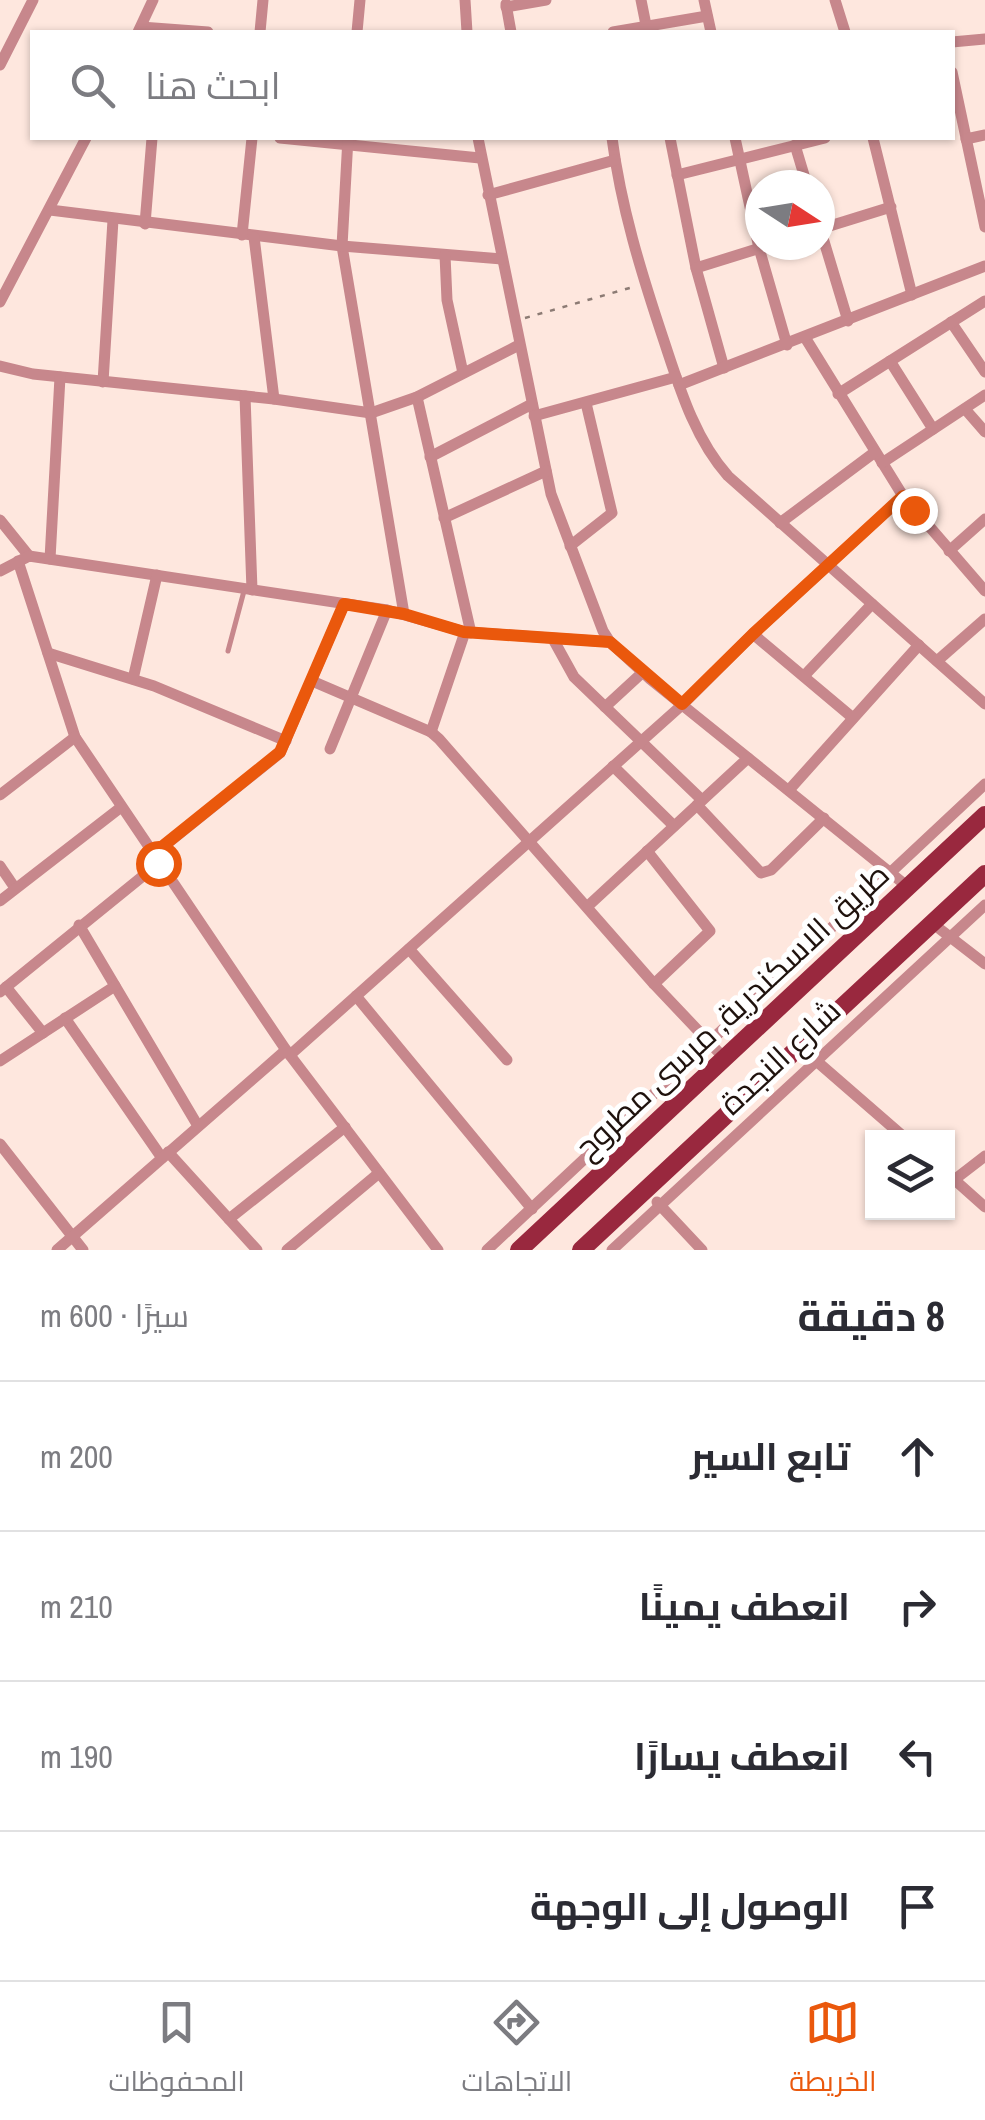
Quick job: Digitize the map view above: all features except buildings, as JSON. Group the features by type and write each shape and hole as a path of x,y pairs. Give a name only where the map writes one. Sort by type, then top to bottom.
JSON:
{"main road":[{"name":"طريق الاسكندرية, مرسى مطروح","path":"519,1250 985,816"},
{"path":"581,1250 985,874"}],"street":[{"path":"0,65 32,0"},
{"path":"140,30 153,0"},
{"path":"260,30 263,0"},
{"path":"357,30 360,0"},
{"path":"464,0 467,30"},
{"path":"511,30 506,4 546,0"},
{"path":"641,0 647,30 708,16"},
{"path":"704,0 711,30"},
{"path":"836,0 844,30"},
{"path":"955,42 985,39"},
{"path":"955,87 985,227"},
{"path":"966,140 985,136"},
{"path":"0,302 85,140"},
{"path":"145,224 152,140"},
{"path":"252,140 248,236 274,399"},
{"path":"442,140 442,154"},
{"path":"478,140 546,471 570,546 610,642 908,887"},
{"path":"612,140 630,236 645,284 678,381 716,464 985,704"},
{"path":"670,140 696,268 724,368"},
{"path":"735,140 745,177"},
{"path":"677,175 817,140"},
{"path":"874,140 912,295"},
{"path":"404,614 342,246 348,141 480,158"},
{"path":"795,146 802,170"},
{"path":"488,195 615,160"},
{"path":"835,224 890,207"},
{"path":"50,210 248,236 502,260"},
{"path":"102,382 113,220"},
{"path":"696,268 745,253"},
{"path":"445,255 447,300 463,373"},
{"path":"768,260 788,345"},
{"path":"829,260 848,322"},
{"path":"430,457 533,410 586,403 724,368 985,266"},
{"path":"838,394 985,301"},
{"path":"951,322 985,372"},
{"path":"806,339 903,496 985,591"},
{"path":"0,366 60,377 371,413 417,397 519,344"},
{"path":"890,361 933,430"},
{"path":"50,559 60,377"},
{"path":"780,523 878,458 933,430 985,395"},
{"path":"245,396 249,590"},
{"path":"417,397 468,632 432,732"},
{"path":"570,546 612,512 586,403"},
{"path":"965,409 985,432"},
{"path":"444,518 546,471"},
{"path":"57,1250 409,949 682,704 826,564 903,496"},
{"path":"0,520 23,558 75,737 288,1052 438,1250"},
{"path":"948,551 985,520"},
{"path":"0,571 23,558 50,559 387,610 468,632 610,642"},
{"path":"133,679 158,576"},
{"path":"43,1033 3,989 275,758 286,742 344,604"},
{"path":"804,676 872,604"},
{"path":"330,749 387,610"},
{"path":"937,661 985,619"},
{"path":"753,634 854,718"},
{"path":"553,638 568,669 700,802 757,871 764,874 824,818"},
{"path":"788,790 919,646"},
{"path":"48,653 133,679 286,742"},
{"path":"605,708 643,672"},
{"path":"312,680 432,732 726,1060"},
{"path":"0,795 75,737"},
{"path":"588,906 748,758"},
{"path":"613,766 674,826"},
{"path":"486,1250 985,784"},
{"path":"0,901 120,808"},
{"path":"647,851 710,931 654,984"},
{"path":"0,866 15,888"},
{"name":"شارع النجدة","path":"612,1250 985,904"},
{"path":"932,923 985,964"},
{"path":"79,925 198,1126"},
{"path":"409,949 507,1060"},
{"path":"0,1061 115,986"},
{"path":"356,996 532,1209"},
{"path":"65,1018 165,1155 257,1250"},
{"path":"798,1045 896,1130"},
{"path":"228,1219 345,1128"},
{"path":"0,1144 83,1250"},
{"path":"955,1175 985,1156"},
{"path":"287,1250 379,1173"},
{"path":"955,1180 985,1206"},
{"path":"646,1190 702,1250"}],"lane":[{"path":"228,651 249,590"}],"path":[{"path":"514,322 645,284"}],"route":[{"path":"158,863 153,854 280,752 344,604 404,614 464,632 610,642 682,704 826,564 903,496 914,510"}]}
